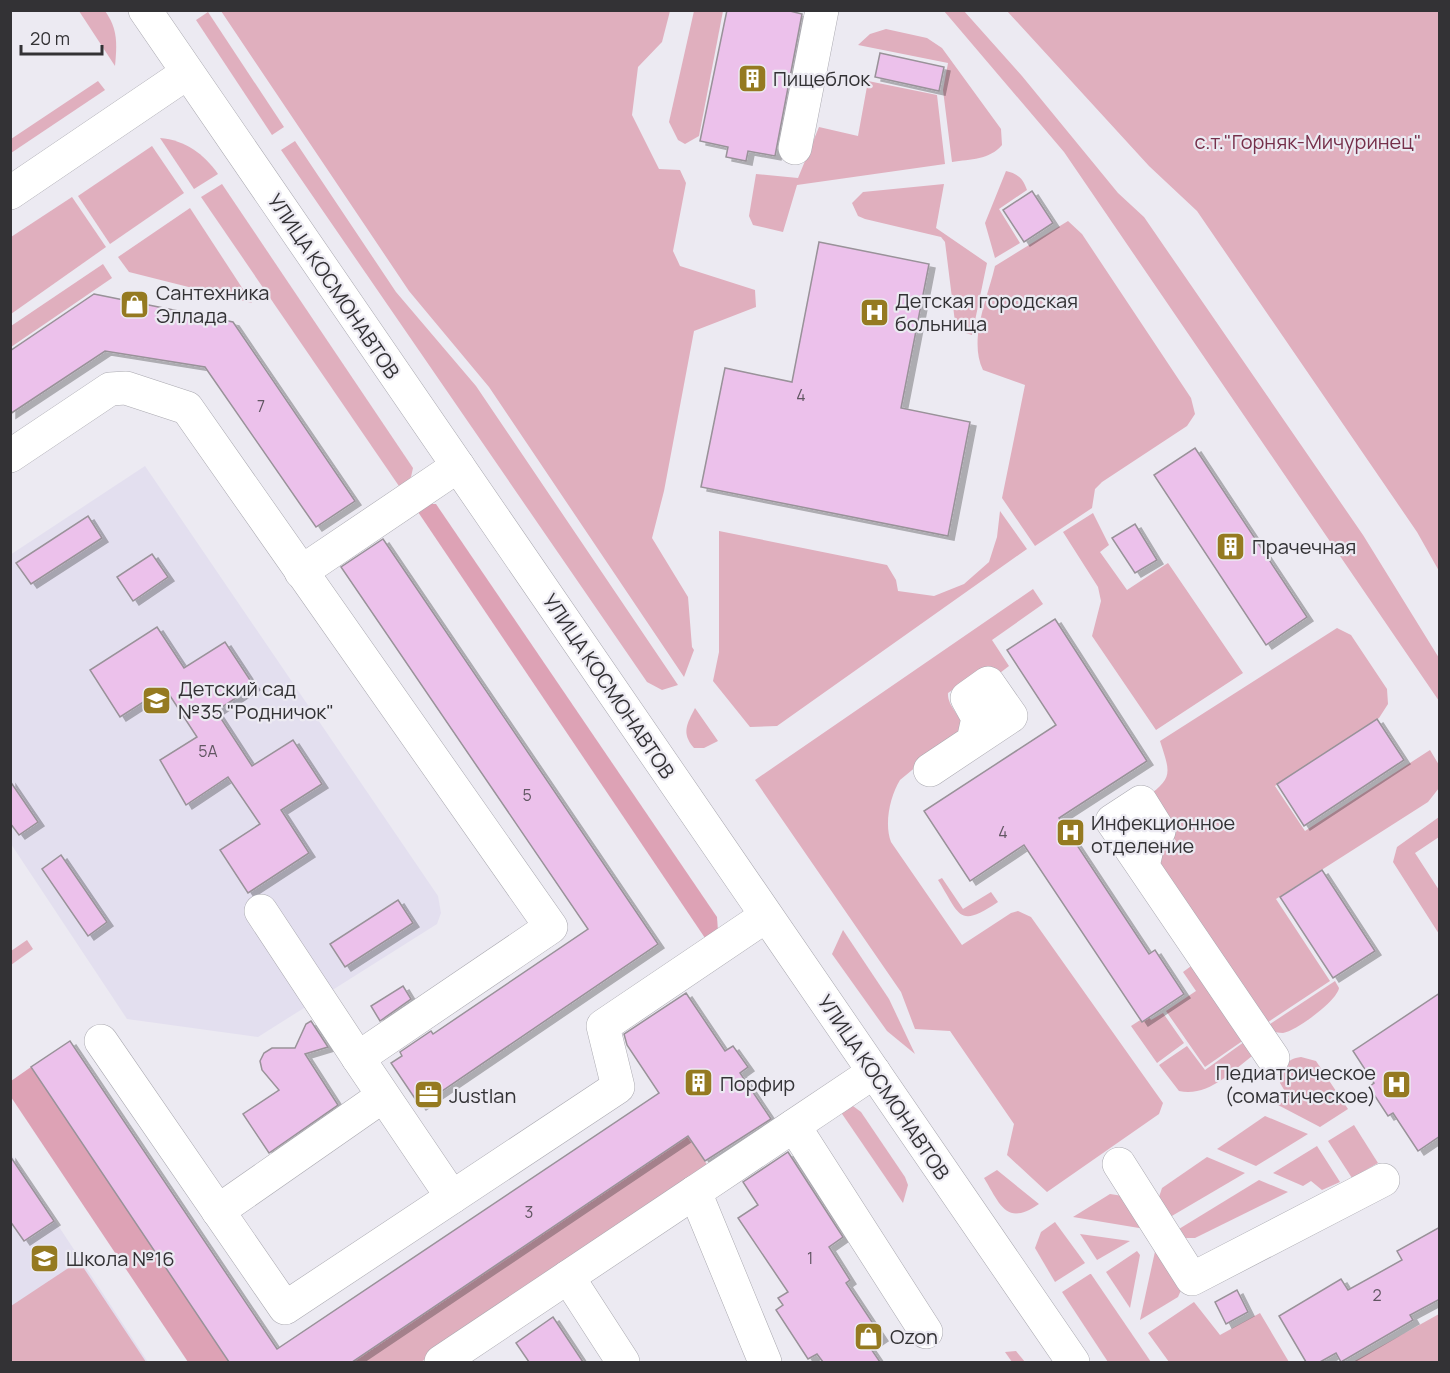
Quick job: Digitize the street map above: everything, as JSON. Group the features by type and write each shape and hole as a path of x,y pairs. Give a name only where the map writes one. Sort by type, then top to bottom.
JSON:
{"main road":[{"name":"УЛИЦА КОСМОНАВТОВ","path":"145,10 1073,1362"},
{"path":"795,148 822,10"},
{"path":"10,194 188,73"},
{"path":"10,456 110,389 126,388 187,408 551,927 358,1058"},
{"path":"301,572 458,466"},
{"path":"930,770 973,741"},
{"path":"1143,866 1273,1058"},
{"path":"261,911 452,1197"},
{"path":"102,1041 285,1308 618,1087 603,1026 766,916"},
{"path":"441,1362 874,1072"},
{"path":"218,1211 383,1096"},
{"path":"794,1126 926,1332"},
{"path":"1119,1164 1192,1280 1383,1180"},
{"path":"695,1192 765,1362"},
{"path":"568,1277 623,1362"}],"shaded area":[{"name":"Детский сад №35 \"Родничок\"","path":"145,466 438,896 441,913 437,924 258,1037 127,1019 11,844 10,555"},
{"path":"426,504 436,504 717,917 718,931 707,941 416,509"},
{"path":"31,1067 229,1362 188,1362 11,1097 11,1081"},
{"name":"Школа №16","path":"11,1154 148,1362 11,1362"}],"green space":[{"path":"79,11 105,11 116,37 115,66"},
{"path":"221,11 670,11 662,42 638,67 632,115 659,169 680,170 686,183 673,251 680,266 755,290 756,307 694,331 664,491 652,538 688,597 694,650 684,677 489,387 409,291"},
{"path":"694,11 723,11 699,136 685,144 678,140 669,122"},
{"path":"944,11 964,11 1022,76 1118,193 1144,217 1363,535 1439,658 1439,701 1064,152"},
{"name":"с.т.\"Горняк-Мичуринец\"","path":"1007,11 1439,11 1439,571 1417,532 1197,211 1149,166"},
{"path":"208,12 284,127 272,135 196,20"},
{"path":"886,29 927,38 942,48 1001,129 1002,145 997,150 979,158 952,162 943,90 948,63 858,45 870,34"},
{"path":"98,81 105,90 11,153 11,139"},
{"path":"868,81 937,95 945,164 797,185 783,232 753,225 749,216 756,174 798,178 819,127 858,136"},
{"path":"160,138 178,142 193,149 207,160 218,174 194,189"},
{"path":"295,141 396,292 476,386 678,685 662,690 647,682 281,150"},
{"path":"152,146 184,193 110,244 78,196"},
{"path":"1006,171 1020,177 1027,190 999,209 1020,243 995,258 985,223"},
{"path":"222,184 413,468 411,477 401,489 201,197"},
{"path":"944,184 936,228 987,263 972,335 956,330 945,242 941,237 865,219 858,216 852,203 863,192"},
{"path":"72,197 106,247 11,314 11,237"},
{"path":"190,208 252,303 129,272 118,257"},
{"path":"1068,221 1082,234 1191,398 1195,414 1187,426 1102,482 1095,489 1092,508 1035,546 1002,498 1025,385 983,370 979,358 978,332 995,266"},
{"path":"103,264 112,278 11,347 11,326"},
{"path":"1000,511 1027,549 777,726 750,727 713,681 719,652 719,531 887,565 896,580 898,591 934,596 964,584 989,562 997,537"},
{"path":"1093,513 1109,545 1100,552 1127,590 1168,563 1243,673 1156,730 1092,636 1101,601 1098,587 1063,532"},
{"path":"1033,589 1043,604 992,640 1009,666 996,676 984,668 948,693 948,698 963,728 900,780 891,802 888,827 891,842 962,945 1011,913 1018,911 1031,917 1163,1103 1159,1114 1047,1192 1007,1155 1014,1124 950,1031 915,1029 901,992 755,780"},
{"path":"1337,628 1351,635 1387,689 1388,704 1379,718 1275,786 1305,831 1430,750 1439,765 1439,788 1428,802 1276,899 1330,981 1259,1028 1153,868 1165,847 1175,840 1146,797 1161,785 1167,774 1166,760 1160,741"},
{"path":"695,708 718,741 704,748 694,748 686,733"},
{"path":"1439,817 1439,837 1415,853 1439,890 1439,934 1393,862 1397,847"},
{"path":"942,878 963,909 991,892 998,902 975,915 961,914 938,880"},
{"path":"843,930 889,999 915,1054 887,1031 832,954"},
{"path":"27,940 33,949 11,965 11,951"},
{"path":"1198,961 1251,1035 1205,1067 1166,1011 1196,991 1183,972"},
{"path":"1335,981 1339,988 1337,994 1306,1021 1283,1033 1264,1028"},
{"path":"1163,1013 1184,1043 1157,1063 1131,1026 1148,1015 1151,1020"},
{"path":"1251,1037 1252,1056 1218,1082 1200,1090 1179,1091 1159,1065 1187,1046 1205,1070"},
{"path":"1301,1057 1316,1061 1348,1109 1320,1127 1278,1105 1289,1098 1280,1083 1281,1073 1288,1062"},
{"path":"836,1105 853,1106 861,1112 905,1177 908,1185 903,1203"},
{"path":"1265,1116 1308,1134 1256,1166 1217,1149"},
{"path":"1354,1125 1378,1163 1352,1178 1328,1141"},
{"path":"688,1136 710,1169 421,1362 352,1362"},
{"path":"1317,1146 1340,1182 1322,1190 1311,1181 1303,1186 1273,1173"},
{"path":"1207,1157 1245,1173 1165,1220 1158,1200 1162,1188"},
{"path":"997,1170 1039,1204 1028,1211 1019,1213 1011,1213 1005,1209 984,1178"},
{"path":"1259,1180 1288,1192 1195,1238 1185,1238 1174,1232"},
{"path":"1110,1194 1123,1196 1145,1229 1073,1217"},
{"path":"1055,1222 1085,1263 1055,1282 1035,1248 1041,1232"},
{"path":"1080,1234 1130,1241 1097,1260"},
{"path":"1156,1247 1182,1288 1178,1297 1140,1320"},
{"path":"1137,1251 1140,1255 1130,1308 1106,1272"},
{"name":"Школа №16","path":"79,1261 146,1362 11,1362 11,1306"},
{"path":"1090,1274 1151,1362 1108,1362 1062,1292"},
{"path":"1194,1302 1220,1335 1260,1313 1289,1362 1169,1362 1148,1333"},
{"path":"1439,1314 1439,1362 1353,1362"},
{"path":"1016,1351 1025,1362 1012,1362 1005,1352"}],"building":[{"name":"Пищеблок","path":"727,10 786,10 802,14 775,156 748,151 746,161 726,157 728,147 700,141"},
{"path":"880,53 944,67 939,91 875,77"},
{"path":"1032,191 1053,223 1024,242 1003,210"},
{"path":"819,242 929,264 901,408 970,422 948,536 701,487 725,368 792,382"},
{"path":"94,294 233,322 355,501 316,527 205,367 105,351 10,414 10,351"},
{"name":"Прачечная","path":"1195,448 1307,617 1266,645 1154,475"},
{"path":"88,516 102,538 31,584 16,563"},
{"path":"1135,524 1157,560 1135,573 1112,538"},
{"path":"383,539 658,944 420,1106 391,1063 402,1056 400,1052 431,1031 433,1034 588,929 341,567"},
{"path":"152,554 168,577 133,601 117,577"},
{"path":"1055,619 1147,761 1059,818 1149,954 1155,950 1184,994 1142,1022 1024,845 970,881 924,811 1056,725 1007,650"},
{"path":"157,627 184,668 225,642 254,686 216,711 252,766 293,740 322,784 281,810 309,853 248,893 220,850 260,824 228,777 186,805 160,760 197,737 165,688 120,717 90,670"},
{"path":"1377,719 1404,760 1304,826 1277,784"},
{"path":"10,781 38,822 19,835 10,823"},
{"path":"61,855 107,922 88,936 42,869"},
{"path":"1322,870 1375,951 1333,978 1280,897"},
{"path":"398,900 413,923 345,967 330,944"},
{"path":"403,986 411,999 380,1021 371,1006"},
{"path":"686,993 725,1051 733,1046 748,1067 740,1073 771,1119 705,1161 688,1136 352,1362 229,1362 31,1067 70,1041 277,1349 659,1093 627,1045 624,1034"},
{"path":"1440,993 1440,1136 1418,1151 1393,1113 1388,1116 1369,1087 1374,1083 1353,1051"},
{"path":"311,1021 328,1047 305,1054 338,1105 269,1153 243,1114 279,1090 262,1070 260,1061 264,1053 272,1048 295,1048 306,1024"},
{"path":"788,1152 843,1237 829,1247 850,1280 846,1283 882,1337 869,1346 880,1362 823,1362 817,1354 808,1359 776,1310 783,1305 778,1298 788,1292 738,1218 758,1205 743,1182"},
{"path":"10,1156 54,1221 24,1241 10,1221"},
{"path":"1440,1227 1440,1299 1410,1315 1413,1320 1341,1362 1336,1353 1320,1362 1306,1362 1279,1316 1341,1279 1348,1290 1402,1260 1397,1251"},
{"path":"1237,1290 1248,1312 1226,1324 1215,1302"},
{"path":"553,1317 583,1362 529,1362 516,1343"}],"place":[{"name":"Пищеблок","path":"752,78"},
{"name":"Сантехника Эллада","path":"135,304"},
{"name":"Детская городская больница","path":"874,312"},
{"name":"Прачечная","path":"1231,546"},
{"name":"Детский сад №35 \"Родничок\"","path":"157,700"},
{"name":"Инфекционное отделение","path":"1070,833"},
{"name":"Порфир","path":"699,1083"},
{"name":"Педиатрическое (соматическое)","path":"1397,1084"},
{"name":"Justlan","path":"428,1095"},
{"name":"Школа №16","path":"45,1258"},
{"name":"Ozon","path":"869,1336"}]}
